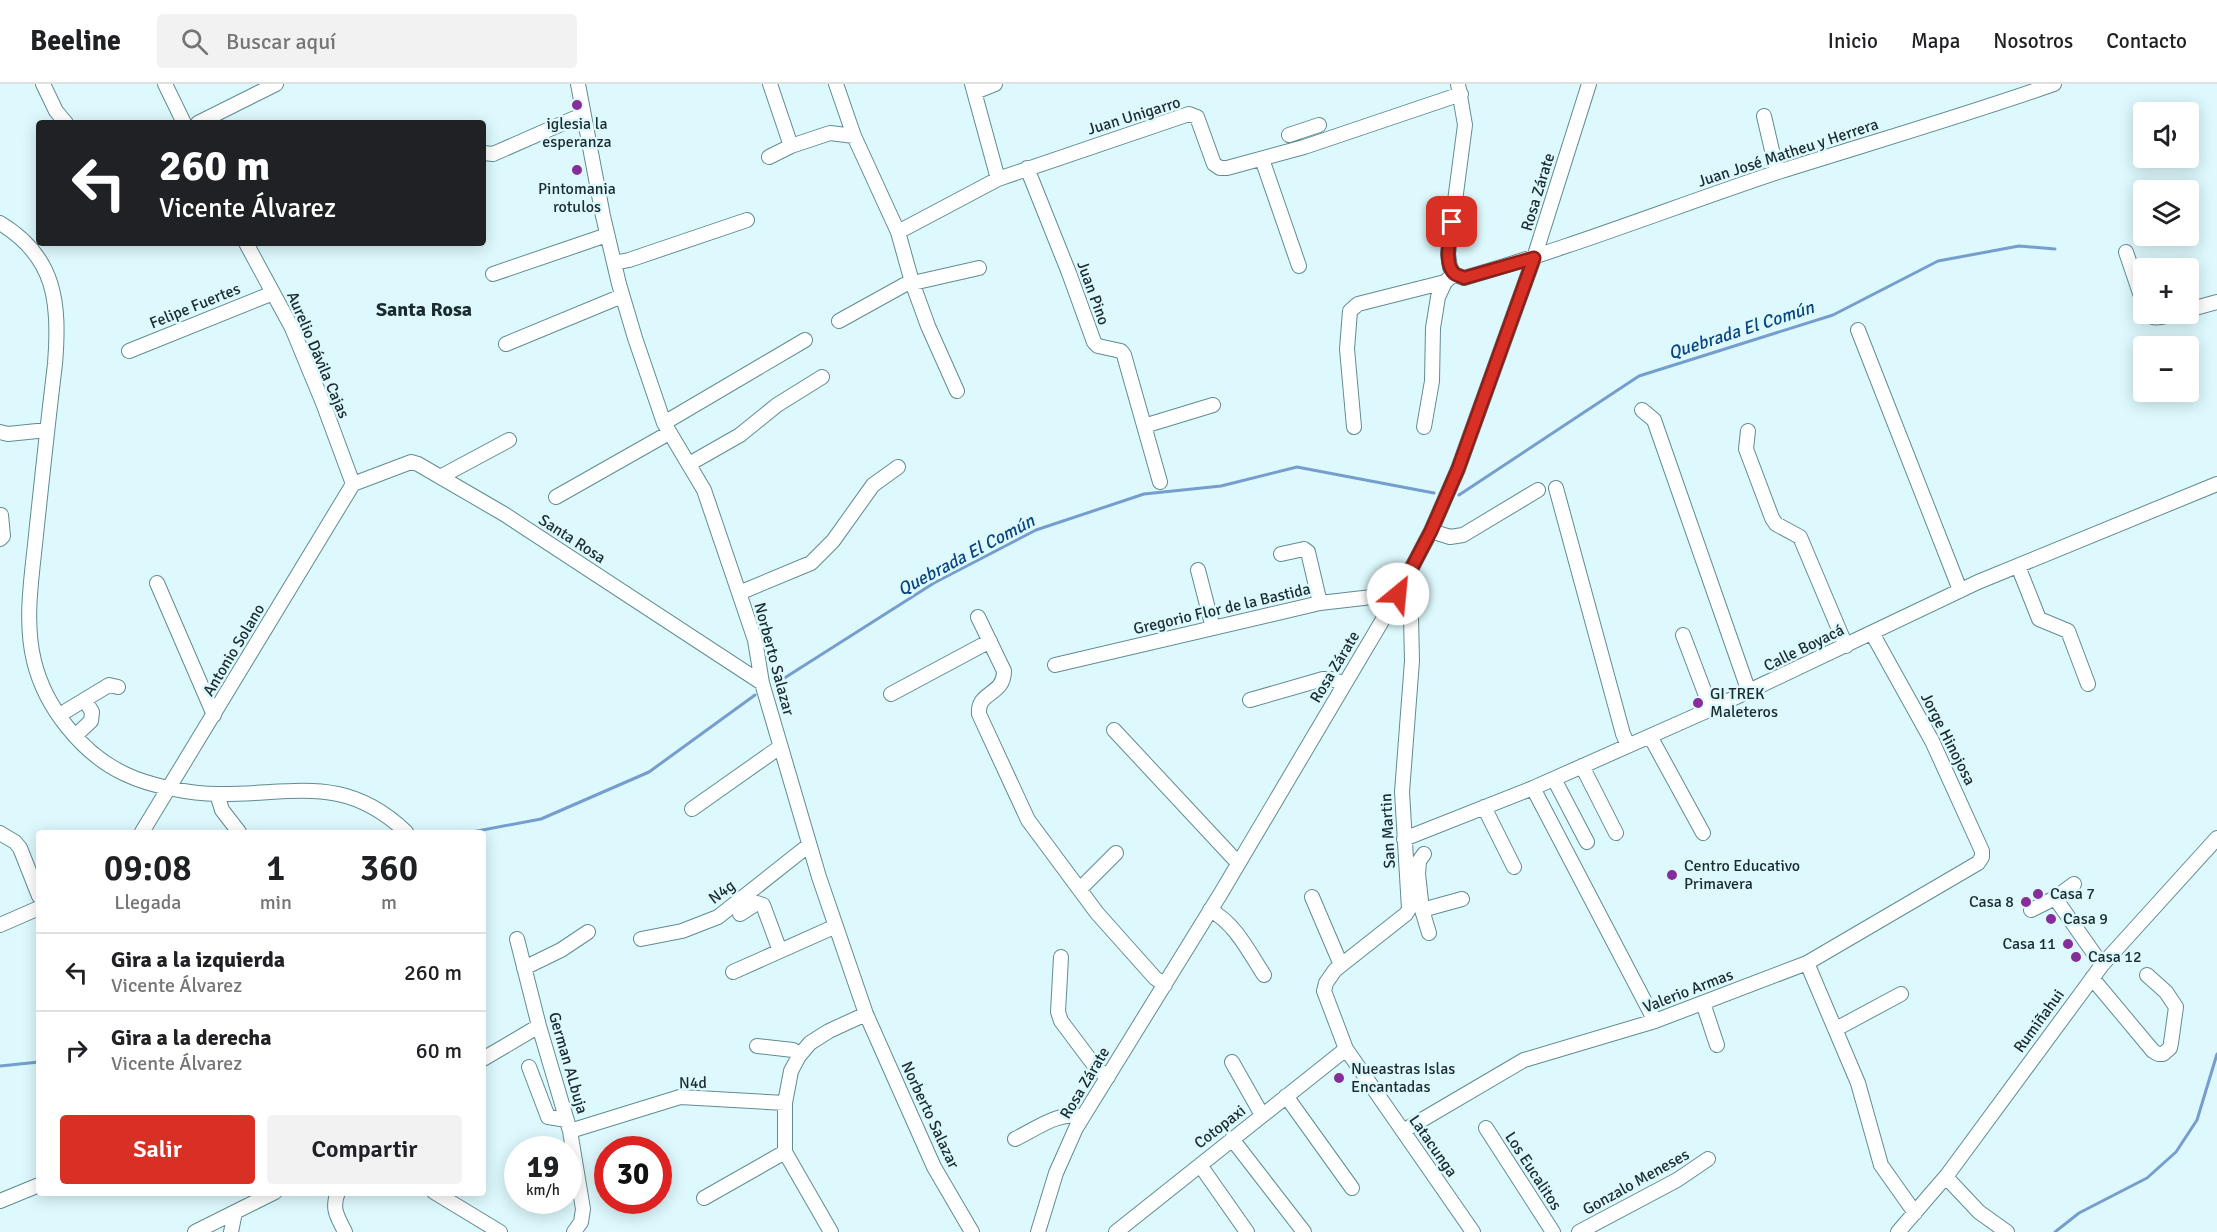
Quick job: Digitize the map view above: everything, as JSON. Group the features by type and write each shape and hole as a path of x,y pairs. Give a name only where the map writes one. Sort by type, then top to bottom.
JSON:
{"street":[{"path":"44,84 56,111 64,120"},
{"path":"165,84 183,120"},
{"path":"204,120 276,84"},
{"name":"Norberto Salazar","path":"578,84 607,235 622,296 667,428 704,490 755,640 762,683 809,845 866,1014 934,1167 972,1232"},
{"path":"770,84 791,146"},
{"path":"836,84 854,136 898,232 912,282 928,326 957,391"},
{"path":"995,84 973,88 998,178"},
{"name":"Rosa Zárate","path":"1038,1232 1056,1173 1083,1117 1165,985 1398,594 1431,531 1458,469 1534,258 1589,84"},
{"name":"Juan José Matheu y Herrera","path":"1354,427 1347,349 1350,311 1358,304 1534,258 1778,172 1988,107 2054,84"},
{"path":"1424,427 1432,381 1431,357 1438,297 1454,278 1448,254 1465,126 1460,89"},
{"name":"Juan Unigarro","path":"898,232 998,178 1189,114 1197,117 1214,164 1220,168 1227,168 1304,147 1460,89"},
{"path":"486,153 493,154 583,116"},
{"path":"1764,116 1778,172"},
{"path":"1304,147 1294,134 1319,125"},
{"path":"769,157 791,146 830,133 854,136"},
{"path":"1262,159 1299,266"},
{"name":"Juan Pino","path":"1027,168 1094,342 1098,346 1121,351 1124,356 1160,482"},
{"path":"614,263 629,260 747,219"},
{"path":"0,223 29,244 47,274 53,292 57,334 31,592 31,642 34,662 51,703 75,736 98,756 125,774 169,787 217,794 299,789 321,790 363,802 404,830"},
{"path":"493,274 607,235"},
{"name":"Aurelio Dávila Cajas","path":"248,246 292,328 353,484"},
{"path":"2126,252 2133,273"},
{"path":"839,321 904,285 979,268"},
{"name":"Felipe Fuertes","path":"129,351 273,293"},
{"path":"506,344 622,296"},
{"path":"2199,307 2217,302"},
{"path":"1858,330 1960,590"},
{"path":"556,496 805,340"},
{"path":"689,464 740,435 777,405 822,377"},
{"path":"1144,426 1213,405"},
{"path":"1642,410 1654,420 1749,692"},
{"path":"0,432 8,434 47,430"},
{"path":"1748,431 1746,449 1772,518 1776,524 1800,537 1846,646"},
{"path":"440,477 509,440"},
{"name":"Santa Rosa","path":"353,484 411,462 418,464 504,514 762,683"},
{"path":"739,594 811,563 833,541 873,485 898,466"},
{"name":"Antonio Solano","path":"143,830 353,484"},
{"name":"Calle Boyacá","path":"1404,839 1533,788 1749,692 1960,590 2217,484"},
{"path":"1556,488 1623,734 1628,745"},
{"path":"1431,531 1450,537 1463,535 1538,490"},
{"path":"0,539 3,536 1,515"},
{"path":"1281,554 1304,549 1308,552 1320,603"},
{"path":"2018,566 2039,619 2068,631 2088,684"},
{"path":"1198,570 1213,628"},
{"name":"San Martin","path":"1346,1049 1324,991 1329,977 1406,914 1413,874 1404,839 1402,792 1412,661 1410,570"},
{"path":"157,583 214,715"},
{"name":"Gregorio Flor de la Bastida","path":"1055,665 1320,603 1398,594"},
{"path":"978,617 1005,671 1004,679 997,690 978,705 979,714 1028,820 1097,913 1155,978 1165,985"},
{"name":"Jorge Hinojosa","path":"1872,633 1932,741 1954,786 1982,851 1982,857 1978,863"},
{"path":"1683,635 1711,709"},
{"path":"891,694 990,641"},
{"path":"1250,700 1323,679 1332,679 1344,684"},
{"path":"66,711 109,685 118,687"},
{"path":"75,736 92,721 92,712 85,700"},
{"path":"1114,730 1238,863"},
{"path":"1650,736 1703,833"},
{"path":"692,809 780,747"},
{"path":"1582,766 1616,833"},
{"path":"1554,779 1587,842"},
{"path":"1533,788 1655,1021"},
{"path":"217,794 222,810 238,830"},
{"path":"1484,807 1514,867"},
{"path":"0,833 20,848 36,888"},
{"name":"Rumiñahui","path":"1898,1232 1946,1177 2102,965 2217,838"},
{"name":"N4g","path":"641,939 682,931 718,917 809,845"},
{"path":"1080,889 1116,853"},
{"path":"1425,854 1413,874 1429,933"},
{"name":"Valerio Armas","path":"1403,1131 1524,1060 1655,1021 1807,963 1978,863"},
{"path":"2031,910 2055,898 2074,884"},
{"path":"1312,897 1341,965"},
{"path":"2055,898 2102,965"},
{"path":"1422,910 1462,899"},
{"path":"740,914 757,903 763,905 780,951"},
{"path":"0,925 36,909"},
{"path":"1210,910 1231,925 1264,975"},
{"path":"733,972 836,926"},
{"path":"524,968 543,960 588,932"},
{"name":"German ALbuja","path":"517,939 539,1026 569,1126 583,1209 581,1222 574,1232"},
{"path":"1061,957 1058,1012 1061,1021 1097,1069 1108,1077"},
{"path":"1807,963 1858,1083 1881,1165 1915,1213"},
{"path":"2092,978 2153,1050 2158,1054 2163,1054 2167,1052 2171,1043 2176,1007 2166,992 2147,975"},
{"path":"1836,1029 1901,994"},
{"path":"1703,1003 1717,1045"},
{"path":"831,1232 784,1152 785,1103 791,1071 799,1056 810,1043 829,1031 866,1014"},
{"path":"486,1057 539,1026"},
{"path":"757,1046 793,1050 799,1056"},
{"name":"Cotopaxi","path":"1116,1232 1346,1049"},
{"name":"Latacunga","path":"1346,1049 1473,1232"},
{"path":"1232,1062 1262,1115"},
{"path":"529,1067 552,1131"},
{"path":"1286,1096 1352,1188"},
{"name":"N4d","path":"569,1126 680,1097 785,1103"},
{"path":"1016,1139 1062,1116 1075,1114 1083,1117"},
{"path":"548,1117 569,1126"},
{"name":"Los Eucalitos","path":"1486,1128 1553,1232"},
{"path":"1232,1139 1304,1232"},
{"path":"704,1198 784,1152"},
{"name":"Gonzalo Meneses","path":"1579,1232 1677,1180 1708,1160"},
{"path":"1200,1165 1247,1232"},
{"path":"1946,1177 1979,1212 2007,1232"},
{"path":"0,1201 36,1186"},
{"path":"195,1232 267,1196"},
{"path":"337,1196 334,1203 335,1212 345,1232"},
{"path":"441,1196 500,1232"},
{"path":"231,1232 235,1212"}],"waterway":[{"name":"Quebrada El Común","path":"1459,495 1639,376 1833,315 1938,261 2019,246 2055,249"},
{"name":"Quebrada El Común","path":"775,684 934,583 1036,530 1144,494 1221,486 1297,467 1434,493"},
{"name":"Quebrada El Común","path":"483,830 541,819 649,772 755,695"},
{"path":"2055,1232 2079,1213 2147,1178 2176,1152 2197,1120 2217,1054"},
{"name":"Quebrada El Común","path":"0,1066 36,1062"}],"place":[{"name":"iglesia la esperanza","path":"577,105"},
{"name":"Pintomania rotulos","path":"577,170"},
{"name":"GI TREK Maleteros","path":"1698,703"},
{"name":"Centro Educativo Primavera","path":"1672,875"},
{"name":"Casa 7","path":"2038,894"},
{"name":"Casa 8","path":"2026,902"},
{"name":"Casa 9","path":"2051,919"},
{"name":"Casa 11","path":"2068,944"},
{"name":"Casa 12","path":"2076,957"},
{"name":"Nueastras Islas Encantadas","path":"1339,1078"}],"district":[{"name":"Santa Rosa","path":"424,309"}],"route":[{"path":"1398,594 1431,531 1458,469 1534,258 1464,278 1454,274 1450,267 1448,254 1452,222"}]}
